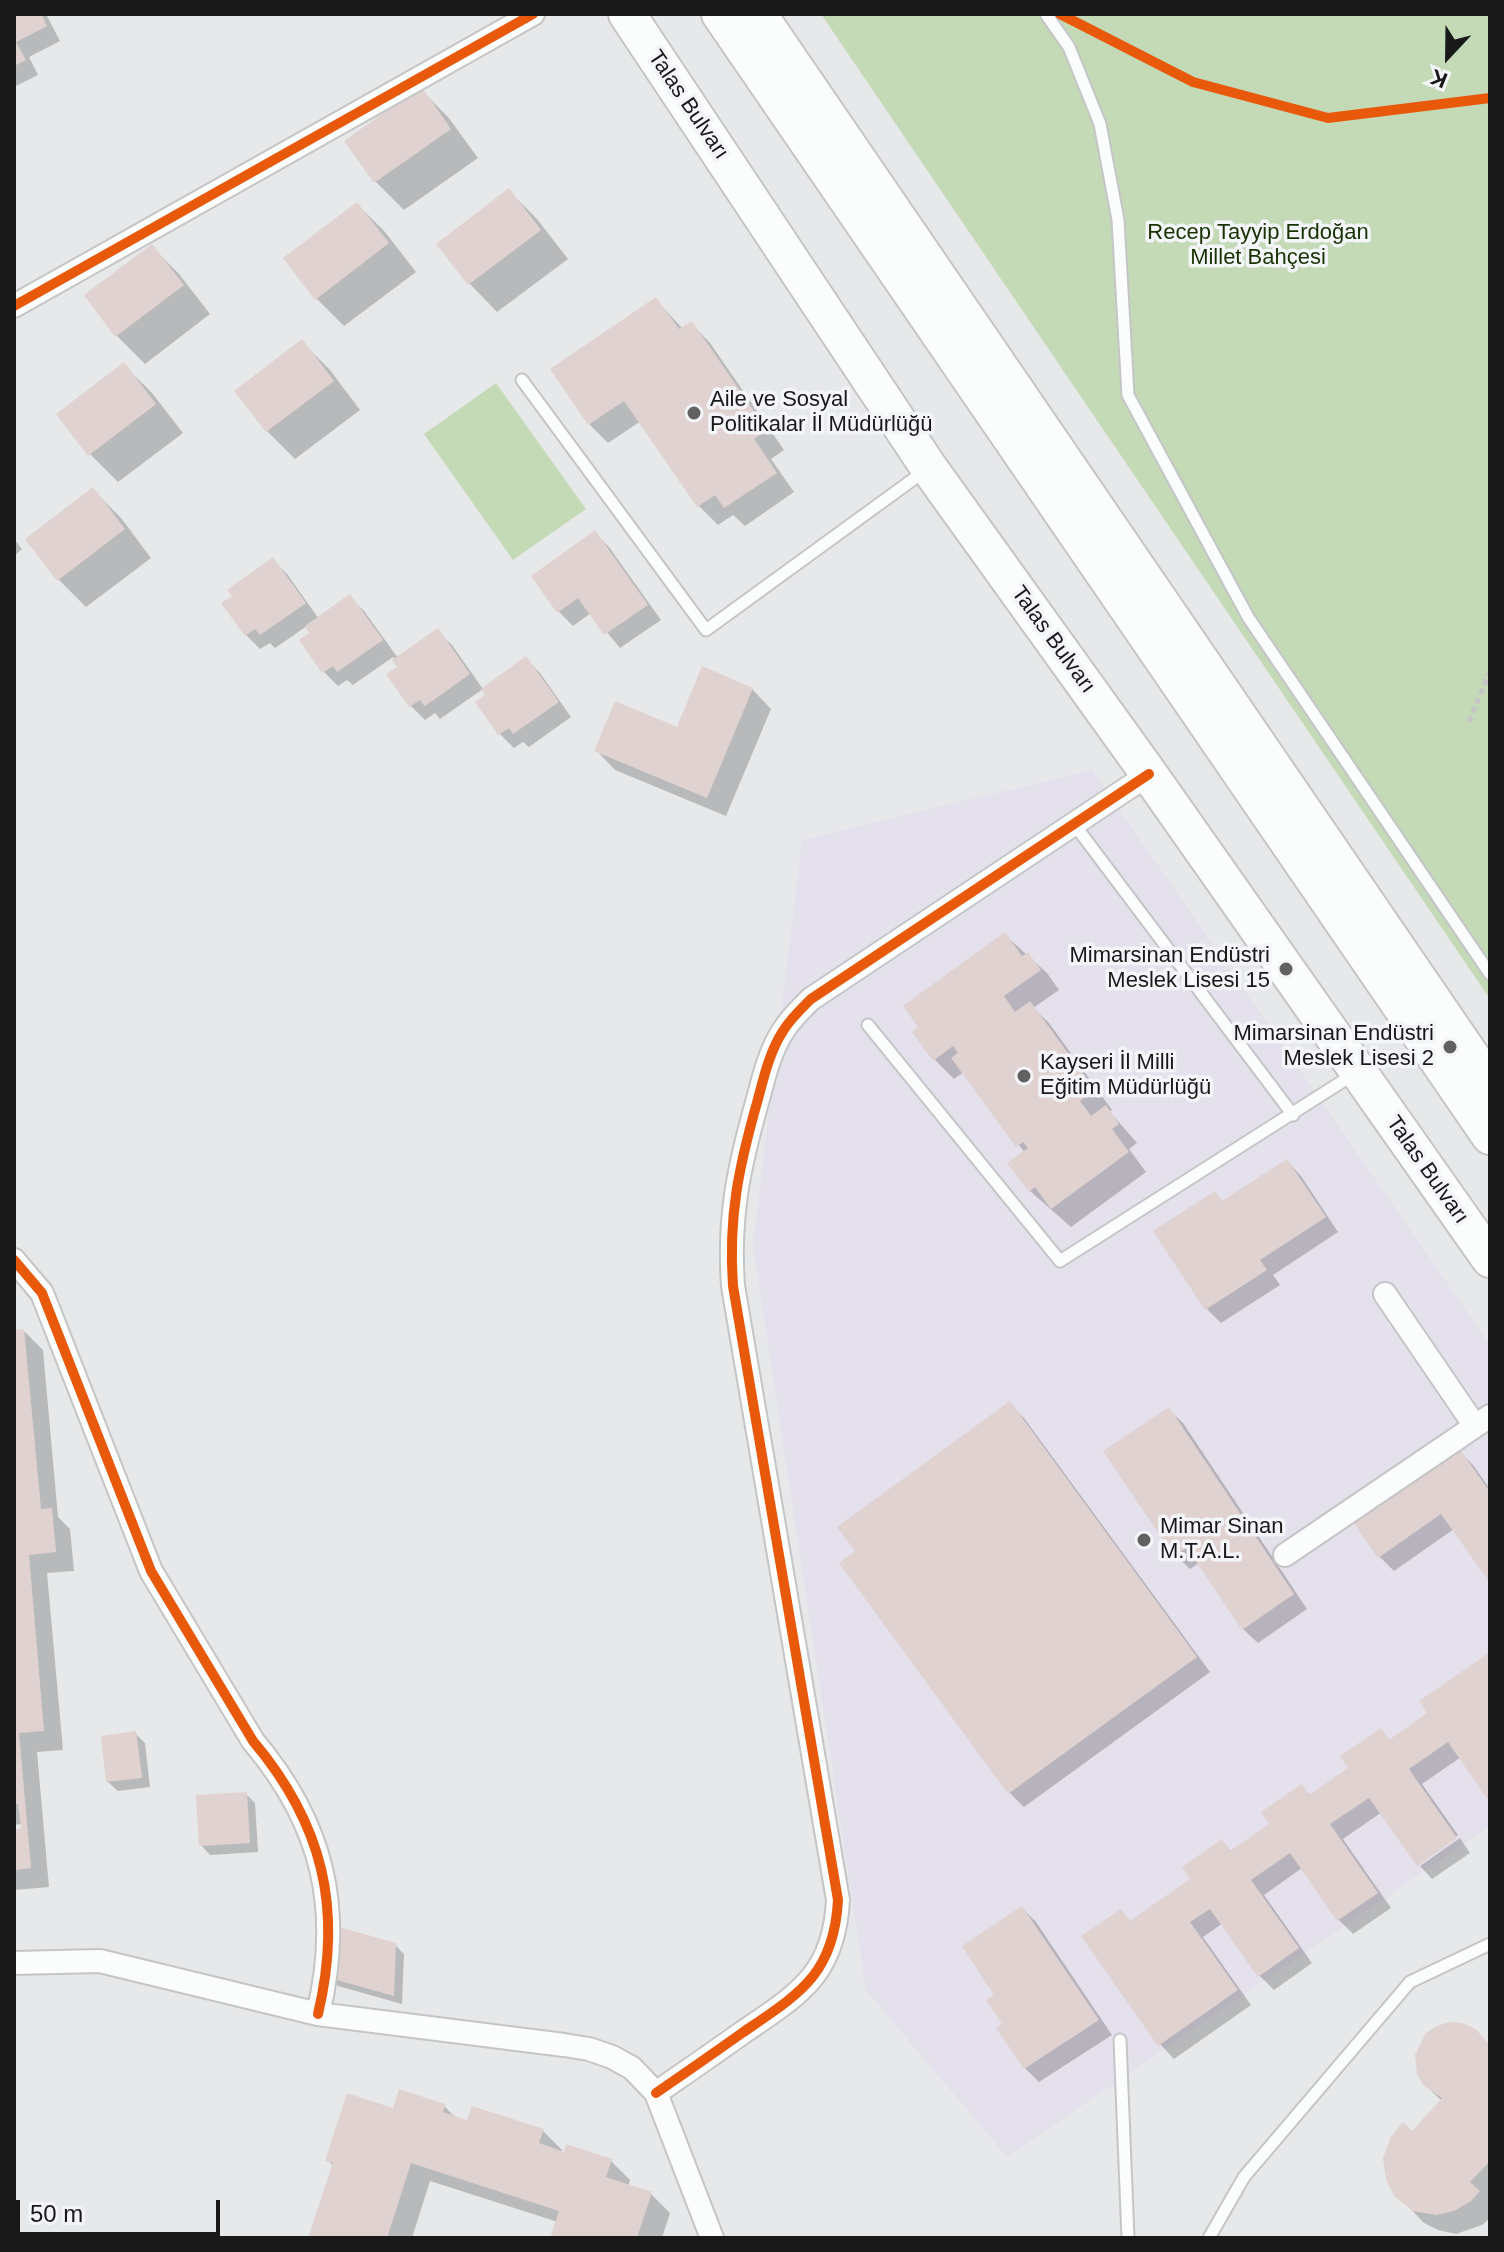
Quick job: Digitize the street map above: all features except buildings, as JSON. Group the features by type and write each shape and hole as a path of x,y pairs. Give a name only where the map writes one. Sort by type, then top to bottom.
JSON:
{"main road":[{"name":"Talas Bulvarı","path":"627,14 929,468 1149,774 1490,1259"},
{"path":"720,14 1490,1136"},
{"path":"758,14 1490,1084"}],"street":[{"path":"14,306 533,14"},
{"path":"656,2093 796,1996 819,1970 837,1919 838,1900 733,1286 735,1190 767,1065 784,1029 811,999 1149,774"},
{"path":"14,1260 42,1293 151,1571 253,1741 282,1778 305,1819 324,1878 329,1912 330,1946 318,2014"},
{"path":"1285,1555 1482,1421 1385,1294"},
{"path":"14,1963 100,1961 318,2014 589,2049 632,2068 656,2093 712,2238"}],"lane":[{"path":"1046,14 1069,47 1100,124 1118,220 1128,395 1248,617 1490,974"},
{"path":"522,380 706,630 929,468"},
{"path":"1074,824 1293,1115"},
{"path":"868,1025 1060,1261 1358,1072"},
{"path":"1209,2238 1244,2177 1410,1982 1490,1944"},
{"path":"1120,2040 1128,2238"}],"path":[{"path":"1469,722 1490,671"}],"shaded area":[{"name":"Mimar Sinan M.T.A.L.","path":"1092,770 1490,1345 1490,1826 1007,2157 866,1990 753,1245 802,840"}],"green space":[{"name":"Recep Tayyip Erdoğan Millet Bahçesi","path":"821,14 1490,14 1490,999"},
{"path":"496,383 586,509 513,560 424,434"}],"cycle path":[{"path":"14,306 533,14"},
{"path":"1060,14 1193,82 1328,118 1490,98"},
{"path":"656,2093 780,2006 810,1980 829,1947 838,1900 733,1286 732,1237 736,1191 771,1055 786,1026 811,999 1149,774"},
{"path":"14,1260 42,1293 151,1571 253,1741 277,1772 311,1836 327,1903 328,1939 318,2014"}],"place":[{"name":"Aile ve Sosyal Politikalar İl Müdürlüğü","path":"694,413"},
{"name":"Mimarsinan Endüstri Meslek Lisesi 15","path":"1286,969"},
{"name":"Mimarsinan Endüstri Meslek Lisesi 2","path":"1450,1047"},
{"name":"Kayseri İl Milli Eğitim Müdürlüğü","path":"1024,1076"},
{"name":"Mimar Sinan M.T.A.L.","path":"1144,1540"}]}
